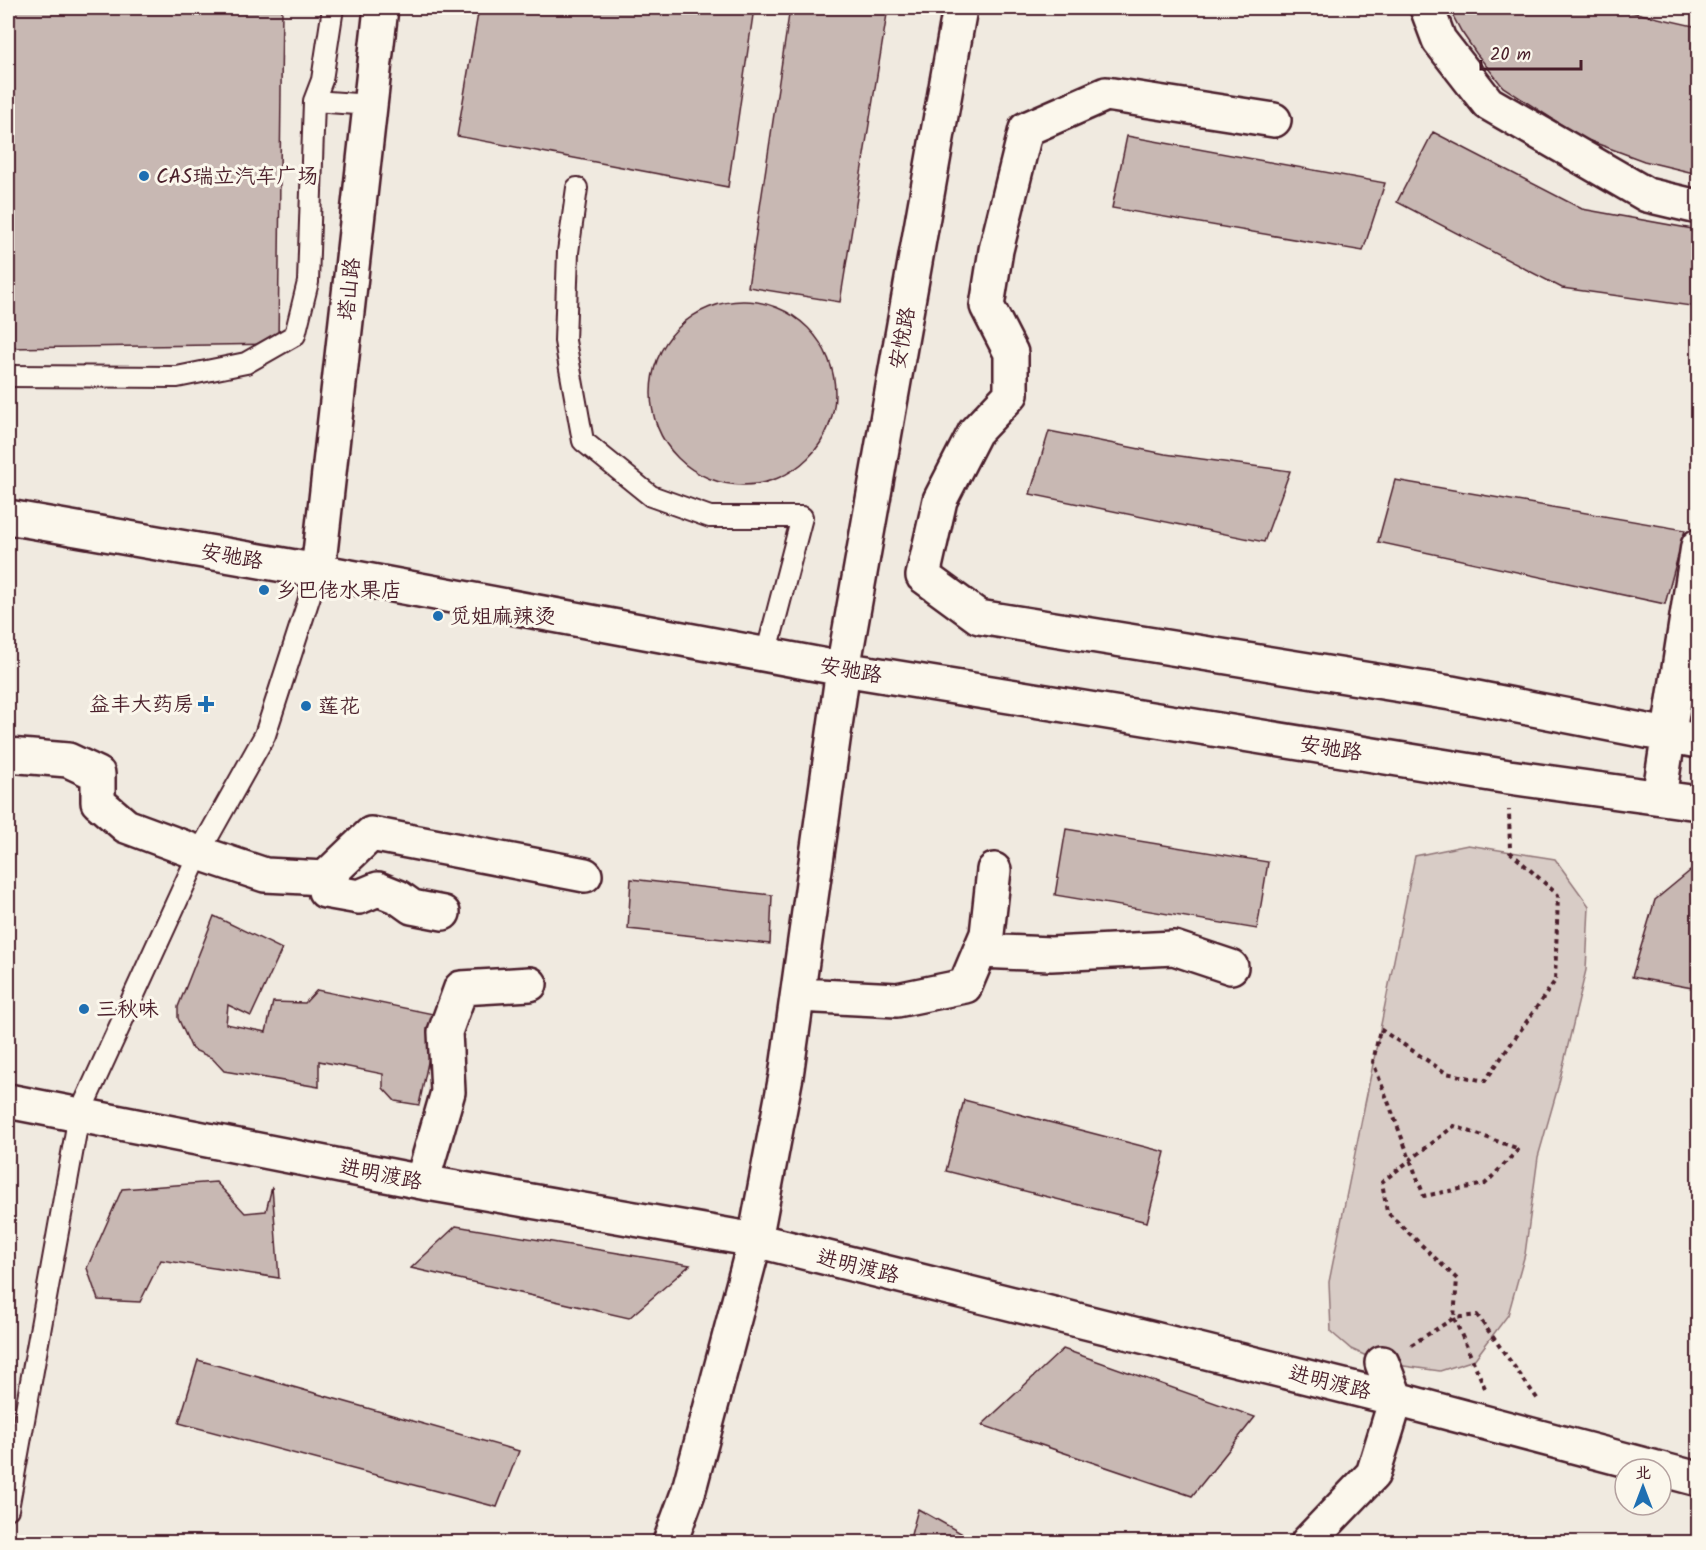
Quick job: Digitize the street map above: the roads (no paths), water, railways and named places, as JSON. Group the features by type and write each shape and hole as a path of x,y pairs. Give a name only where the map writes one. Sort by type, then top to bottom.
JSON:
{"street":[{"name":"塔山路","path":"318,571 381,8"},
{"name":"安悦路","path":"670,1542 688,1493 755,1240 786,1076 843,669 960,8"},
{"path":"1427,8 1439,40 1488,103 1647,195 1698,207"},
{"path":"1274,120 1106,94 1026,129 996,250 987,306 1011,352 1011,394 975,432 940,500 923,576 979,617 1451,693 1684,738"},
{"name":"安驰路","path":"8,517 318,571 843,669 1509,777 1698,803"},
{"path":"1659,797 1684,738 1698,546"},
{"path":"8,755 68,760 98,774 98,802 126,826 265,875 326,878"},
{"path":"443,912 412,908 398,897 378,889 359,897 326,891 326,878 371,834 585,875"},
{"path":"798,995 897,1000 965,986 987,934 994,870"},
{"path":"980,951 1051,954 1174,948 1232,967"},
{"path":"422,1182 448,1092 445,1032 461,988 530,984"},
{"name":"进明渡路","path":"8,1101 422,1182 755,1240 1396,1399 1698,1479"},
{"path":"1308,1542 1373,1474 1396,1399 1382,1363"}],"lane":[{"path":"8,376 177,377 246,363 295,335 308,282 314,101 322,80 333,8"},
{"path":"314,101 370,105"},
{"path":"577,188 568,252 565,341 583,441 651,496 710,517 801,517 766,655"},
{"path":"8,1509 79,1115 199,853 265,735 318,571"}],"place":[{"name":"CAS瑞立汽车广场","path":"144,176"},
{"name":"乡巴佬水果店","path":"264,590"},
{"name":"觅姐麻辣烫","path":"438,616"},
{"name":"益丰大药房","path":"206,704"},
{"name":"莲花","path":"306,706"},
{"name":"三秋味","path":"84,1009"}]}
